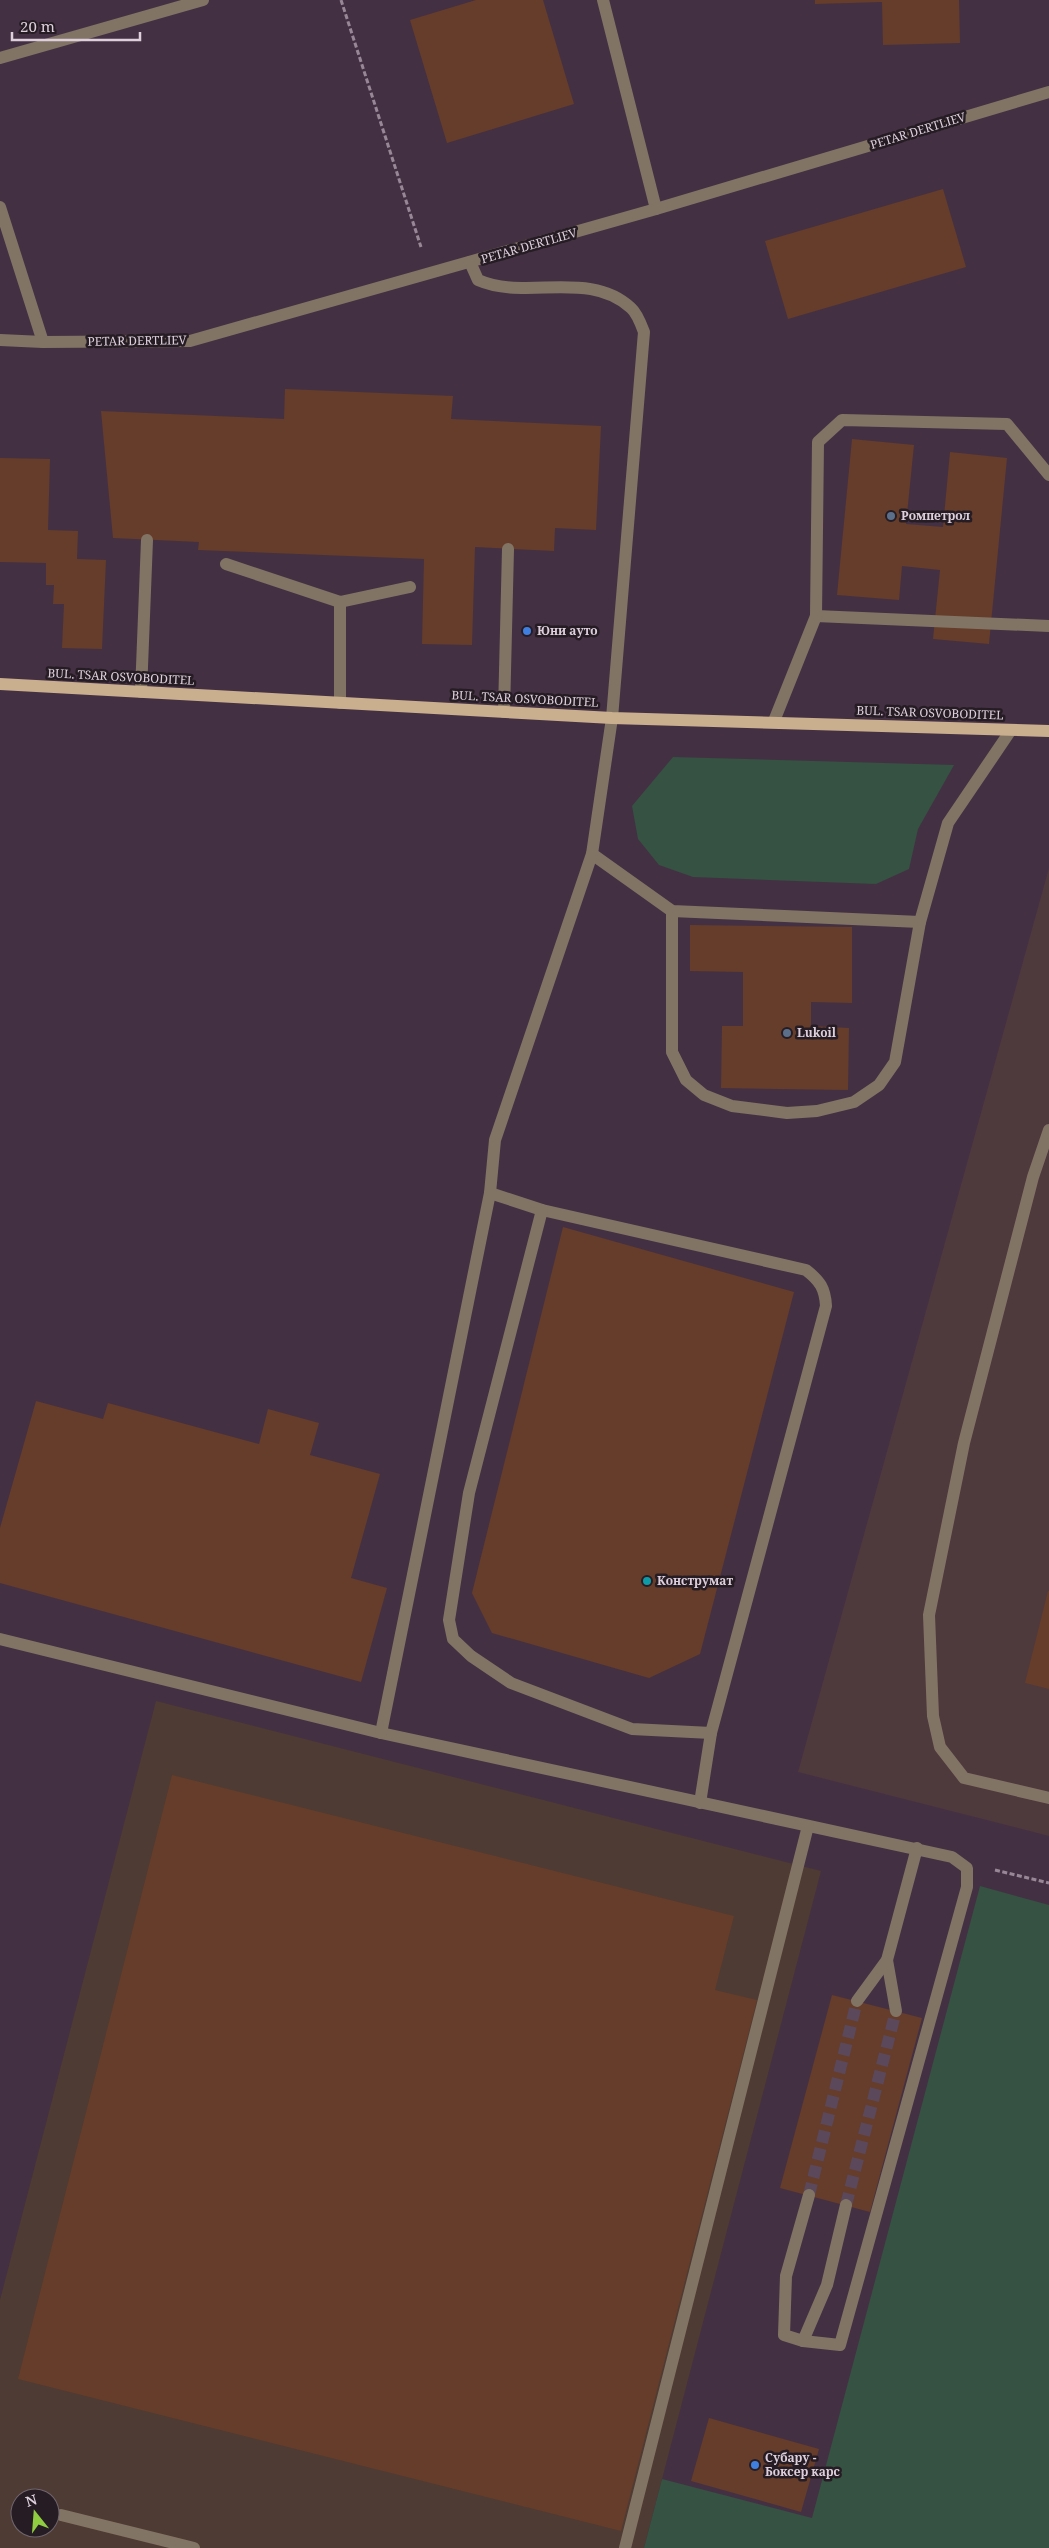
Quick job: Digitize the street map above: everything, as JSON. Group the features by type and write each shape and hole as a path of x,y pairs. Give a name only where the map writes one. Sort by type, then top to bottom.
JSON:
{"main road":[{"name":"BUL. TSAR OSVOBODITEL","path":"0,684 612,718 774,721 1049,731"}],"street":[{"path":"0,58 203,0"},
{"path":"603,0 656,209"},
{"name":"PETAR DERTLIEV","path":"0,340 42,342 190,341 656,209 1049,92"},
{"path":"0,208 42,342"},
{"path":"381,1733 490,1193 495,1140 592,854 612,718 644,332 632,309 613,295 566,286 515,289 494,287 478,280 470,262"},
{"path":"774,721 816,616 818,442 842,420 1006,424 1049,475"},
{"path":"141,692 147,540"},
{"path":"504,712 508,549"},
{"path":"226,564 340,602 410,587"},
{"path":"340,602 340,703"},
{"path":"816,616 1049,626"},
{"path":"672,911 672,1052 686,1080 704,1095 732,1106 787,1112 817,1111 854,1102 878,1085 895,1062 920,922 948,823 1011,730"},
{"path":"592,854 672,911 920,922"},
{"path":"1049,1130 1033,1177 964,1443 929,1615 933,1716 940,1746 964,1778 1049,1798"},
{"path":"490,1193 542,1210 806,1270 820,1281 825,1291 826,1306 711,1733 700,1803"},
{"path":"542,1210 469,1493 449,1620 453,1639 471,1656 511,1683 632,1729 711,1733"},
{"path":"0,1639 381,1733 952,1857 967,1868 967,1887 840,2345 803,2341 784,2335 786,2276 809,2195"},
{"path":"625,2548 808,1826"},
{"path":"857,2001 887,1960 916,1848"},
{"path":"887,1960 896,2012"},
{"path":"803,2341 827,2285 846,2205"},
{"path":"61,2515 194,2548"}],"path":[{"path":"341,0 429,274"},
{"path":"967,1868 992,1869 1049,1883"}],"shaded area":[{"path":"1049,868 1049,1836 798,1772"},
{"path":"156,1701 821,1871 644,2548 0,2548 0,2300"}],"green space":[{"path":"673,757 954,765 918,829 909,869 876,884 693,877 659,865 638,839 632,806"},
{"path":"980,1886 1049,1905 1049,2548 644,2548 662,2479 812,2518"}],"building":[{"path":"476,0 543,0 574,104 447,143 410,20"},
{"path":"815,0 959,0 960,43 883,45 882,2 815,4"},
{"path":"943,189 966,267 788,319 765,241"},
{"path":"285,389 453,396 451,419 601,426 596,530 555,528 554,551 475,547 472,645 422,644 424,559 198,550 199,542 113,538 101,411 284,419"},
{"path":"852,439 914,445 906,524 943,527 950,452 1007,458 989,644 933,639 940,570 902,566 899,600 837,595"},
{"path":"0,458 50,459 48,530 78,531 77,559 106,560 102,649 62,648 64,604 53,604 54,585 46,585 46,563 0,562"},
{"path":"690,925 852,927 852,1003 811,1002 811,1026 849,1028 848,1090 721,1088 722,1026 743,1026 743,972 690,971"},
{"path":"563,1227 794,1292 700,1654 649,1678 492,1633 472,1593"},
{"path":"36,1401 103,1419 108,1403 259,1444 268,1409 319,1423 310,1455 380,1474 351,1578 387,1588 361,1682 0,1583 0,1528"},
{"path":"1049,1591 1049,1689 1025,1683"},
{"path":"172,1775 734,1916 715,1990 757,2000 621,2531 18,2379"},
{"path":"832,1995 922,2018 870,2212 780,2188"},
{"name":"Субару - Боксер карс","path":"709,2418 819,2449 801,2512 691,2481"}],"tunnel":[{"path":"809,2195 857,2001"},
{"path":"846,2205 896,2011"}],"place":[{"name":"Ромпетрол","path":"891,516"},
{"name":"Юни ауто","path":"527,631"},
{"name":"Lukoil","path":"787,1033"},
{"name":"Конструмат","path":"647,1581"},
{"name":"Субару - Боксер карс","path":"755,2465"}]}
